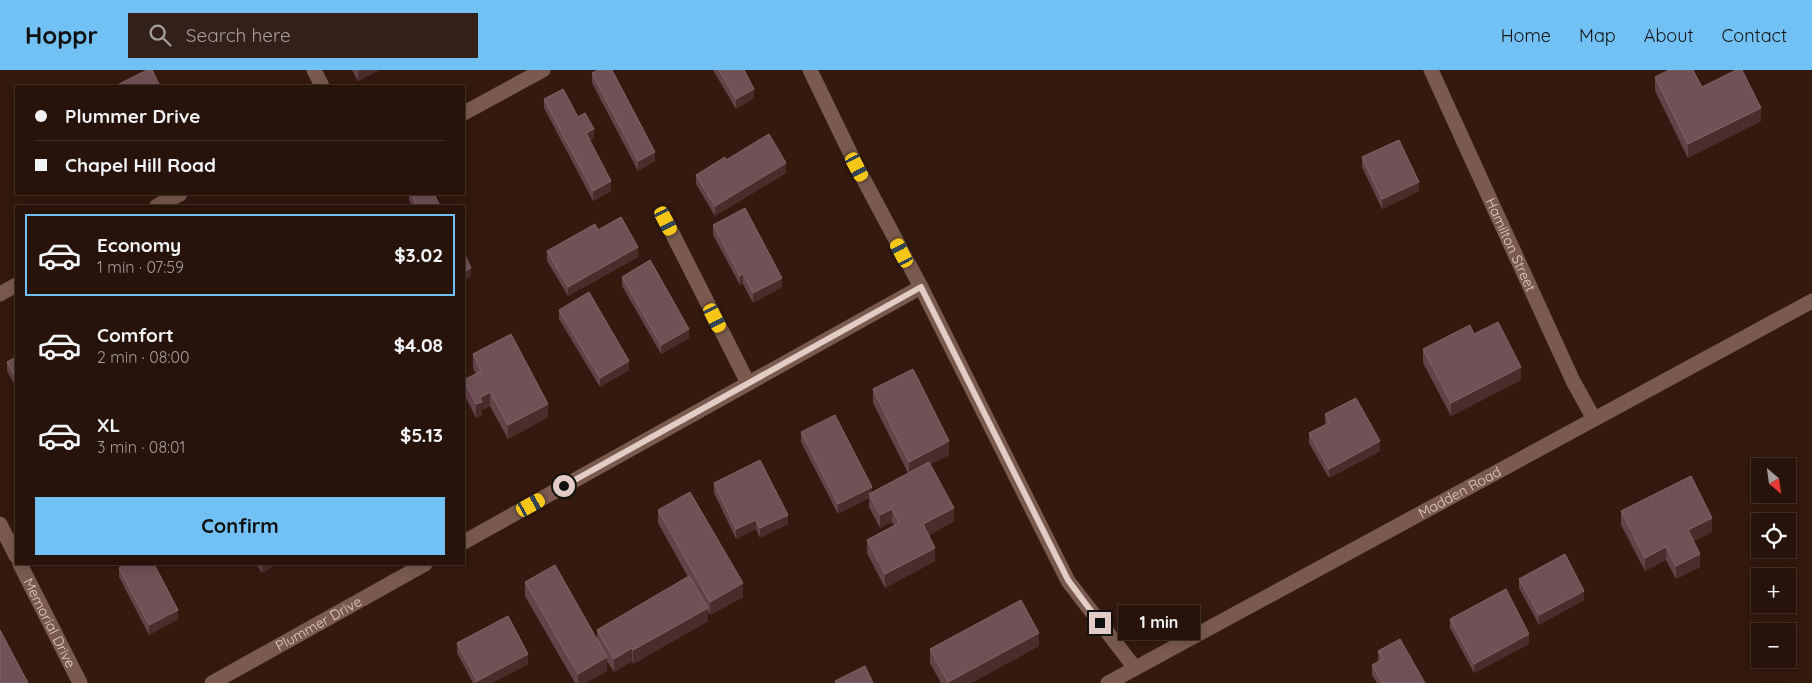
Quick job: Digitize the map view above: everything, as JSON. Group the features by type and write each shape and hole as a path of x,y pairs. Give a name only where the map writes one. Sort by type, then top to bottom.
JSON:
{"street":[{"path":"314,70 322,85"},
{"path":"465,112 543,70"},
{"path":"810,70 857,167 921,287 1068,580 1135,668"},
{"name":"Hamilton Street","path":"1430,70 1573,381 1594,419"},
{"path":"160,205 178,195"},
{"path":"666,221 748,383"},
{"path":"0,294 15,286"},
{"path":"465,541 921,287"},
{"name":"Madden Road","path":"1108,683 1812,301"},
{"path":"0,524 15,554"},
{"name":"Memorial Drive","path":"21,565 80,683"},
{"name":"Plummer Drive","path":"212,683 423,565"}],"building":[{"path":"147,70 152,70 160,85 117,85"},
{"path":"598,70 612,70 655,152 638,161 592,73"},
{"path":"719,70 744,70 754,89 736,99"},
{"path":"1669,70 1693,70 1702,87 1736,70 1742,70 1761,108 1688,144 1655,77"},
{"path":"563,89 578,117 585,113 594,129 586,133 611,181 593,191 544,99"},
{"path":"769,134 786,163 715,206 696,175 725,157 726,160"},
{"path":"1399,140 1419,182 1382,199 1362,157"},
{"path":"412,195 434,195 440,205 416,205"},
{"path":"745,208 782,278 753,293 743,274 740,276 713,225"},
{"path":"621,217 638,247 568,287 547,251 595,224 598,230"},
{"path":"465,255 471,268 465,271"},
{"path":"650,260 689,329 661,345 622,277"},
{"path":"589,292 629,361 600,378 559,310"},
{"path":"1498,322 1521,367 1451,403 1423,349 1470,325 1474,334"},
{"path":"511,334 548,404 508,425 490,392 480,398 482,402 476,404 465,382 465,379 481,371 473,354"},
{"path":"15,358 15,376 7,362"},
{"path":"913,369 949,441 909,462 873,389"},
{"path":"1356,398 1380,441 1329,469 1309,433 1329,423 1325,414"},
{"path":"835,415 872,487 838,504 801,432"},
{"path":"760,460 788,515 760,528 756,520 736,529 714,483"},
{"path":"929,462 954,508 923,524 935,548 885,574 867,540 899,523 892,509 880,515 869,494"},
{"path":"1691,476 1712,518 1688,530 1700,554 1676,566 1666,547 1645,558 1621,511"},
{"path":"690,492 743,583 710,602 658,510"},
{"path":"1565,554 1584,591 1539,615 1519,579"},
{"path":"124,565 155,565 178,610 149,625 119,568"},
{"path":"555,565 607,657 578,674 525,582"},
{"path":"689,576 708,608 614,659 597,630"},
{"path":"1506,589 1529,634 1474,664 1450,619"},
{"path":"1021,600 1039,633 948,682 930,649"},
{"path":"508,616 528,654 477,681 457,643"},
{"path":"0,630 28,683 0,683"},
{"path":"1400,639 1425,683 1382,683 1372,665 1383,659 1378,651"},
{"path":"865,666 873,683 836,683 835,681"}],"route":[{"path":"564,486 921,287 1000,448 1068,580 1100,623"}]}
